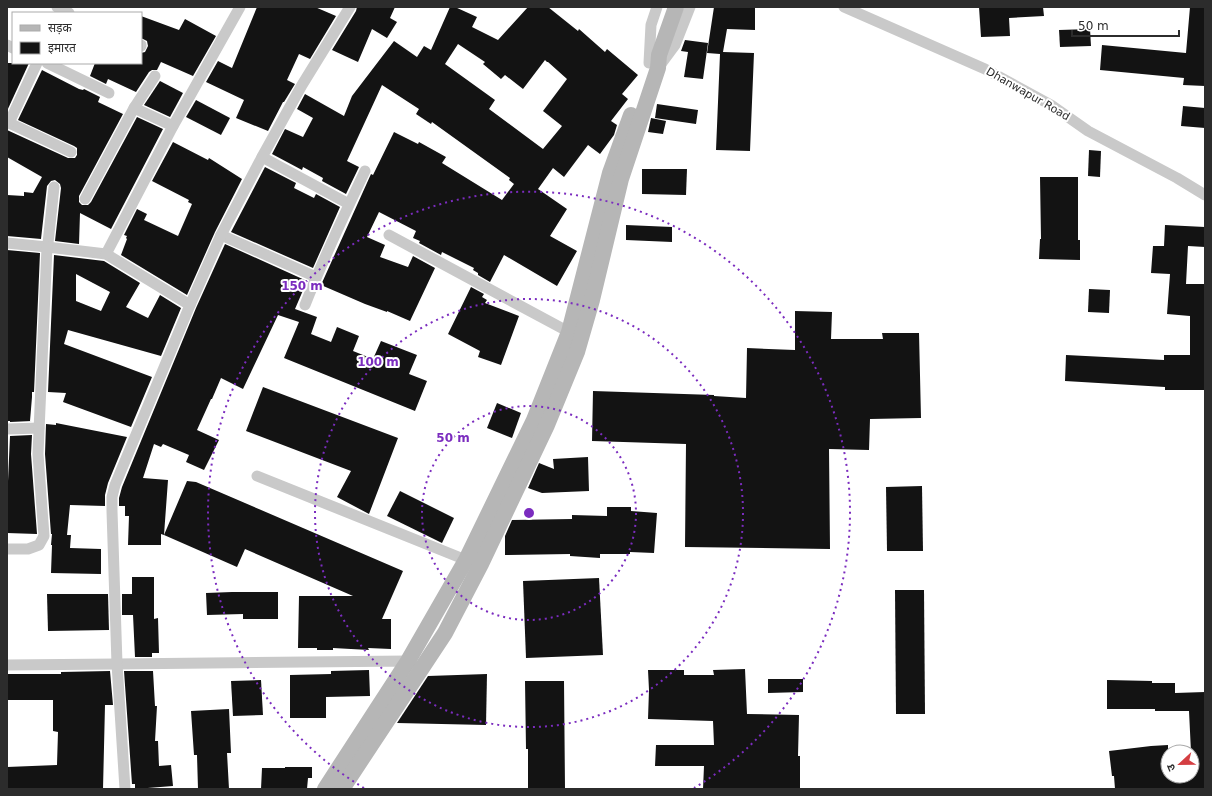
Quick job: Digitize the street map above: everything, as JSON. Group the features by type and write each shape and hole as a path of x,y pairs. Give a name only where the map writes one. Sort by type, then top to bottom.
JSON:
{"street":[{"path":"106,254 173,126 240,7"},
{"path":"125,789 117,664 112,518 112,496 115,485 190,305 221,235 302,85 350,7"},
{"path":"342,789 416,663 466,560 541,422 568,376 581,339 592,300 621,179 656,62 650,25 657,7"},
{"path":"325,789 416,663 445,633 481,564 541,422 569,332 610,174 656,62 676,7"},
{"path":"656,62 675,45 690,7"},
{"name":"Dhanwapur Road","path":"844,7 985,69 1051,105 1088,131 1177,178 1205,195"},
{"path":"37,64 8,122 71,152"},
{"path":"49,64 109,94"},
{"path":"85,199 134,108 155,76"},
{"path":"134,108 173,126"},
{"path":"262,157 349,204"},
{"path":"305,305 316,277 366,170"},
{"path":"7,549 28,549 40,545 44,536 38,454 48,245 54,187"},
{"path":"221,235 316,277"},
{"path":"389,235 569,332"},
{"path":"7,243 48,245 106,254 190,305"},
{"path":"7,429 39,428"},
{"path":"257,476 466,560"},
{"path":"7,665 416,663"}],"building":[{"path":"257,7 315,7 336,16 310,59 299,54 287,80 295,84 283,102 268,131 236,118 244,100 206,82 218,61 232,68"},
{"path":"357,7 395,7 390,18 397,22 387,38 372,29 358,62 332,50"},
{"path":"450,7 455,7 477,17 472,27 498,40 528,7 548,7 578,31 579,29 605,52 607,49 638,75 622,94 628,99 611,121 617,125 614,135 600,154 588,145 564,177 553,168 538,189 567,209 550,236 577,251 557,286 504,255 490,282 478,275 478,273 473,270 474,268 442,252 441,255 419,243 420,241 413,238 416,231 379,212 367,237 385,245 380,257 408,267 413,256 435,268 410,321 321,285 371,174 373,175 394,132 418,144 419,142 446,157 442,163 502,200 514,184 509,180 510,178 432,122 431,124 416,114 419,109 382,85 347,161 359,167 346,194 322,181 323,178 303,167 302,170 272,154 285,129 303,137 313,118 297,109 305,94 344,116 352,96 394,41 417,57 424,46 431,50","holes":["458,44 485,62 483,64 501,79 505,75 523,89 545,60 567,79 543,111 562,126 543,149 489,109 495,100 445,64"]},
{"path":"714,7 755,7 755,30 727,29 723,52 754,53 750,151 716,150 720,54 707,53"},
{"path":"979,7 1043,7 1044,16 1009,18 1010,36 981,37"},
{"path":"1190,7 1205,7 1205,86 1183,85 1184,78 1100,70 1102,45 1186,53"},
{"path":"142,16 179,30 185,19 216,36 193,76 161,62 157,70 152,70 149,72 136,92 108,79 106,84 90,76 95,64 142,64 142,53 145,52 148,46 147,41 142,38"},
{"path":"1090,29 1091,46 1060,47 1059,30"},
{"path":"685,40 708,43 703,79 684,77 688,52 681,51"},
{"path":"7,63 29,64 7,111"},
{"path":"42,70 79,89 84,89 100,97 98,102 123,114 79,196 79,202 82,205 88,205 91,202 137,117 163,129 111,229 80,213 79,244 55,241 61,188 60,184 55,180 51,181 47,186 41,239 7,236 7,195 24,196 24,192 33,193 42,177 7,157 7,130 68,158 75,158 77,155 77,148 74,146 18,120"},
{"path":"160,81 183,93 170,117 144,105"},
{"path":"196,100 230,118 221,135 186,117"},
{"path":"657,104 698,110 696,124 655,118"},
{"path":"1183,106 1205,108 1205,128 1181,126"},
{"path":"651,118 666,121 663,134 648,132"},
{"path":"173,142 208,160 209,158 242,179 215,232 187,295 121,255 127,239 127,236 124,235 137,209 147,214 144,220 178,236 192,204 188,202 189,200 152,181"},
{"path":"1089,150 1101,151 1100,177 1088,176"},
{"path":"265,167 296,183 294,188 314,198 316,194 340,207 313,268 231,232"},
{"path":"642,169 687,169 686,195 642,194"},
{"path":"1040,177 1078,177 1078,240 1080,240 1080,260 1039,259 1041,239"},
{"path":"626,225 672,227 672,242 626,240"},
{"path":"1165,225 1205,227 1205,247 1188,246 1186,284 1205,284 1205,390 1165,390 1165,387 1065,381 1066,355 1164,360 1164,355 1190,355 1190,316 1167,314 1170,274 1151,273 1153,246 1164,246"},
{"path":"225,244 307,281 295,309 317,317 311,334 331,342 337,327 359,336 353,351 373,359 381,341 417,355 409,374 427,381 415,411 284,358 299,322 278,315 243,389 221,378 197,430 219,440 204,470 186,462 189,455 163,444 161,447 154,444 143,478 168,480 164,535 161,534 161,545 128,545 129,516 125,516 125,506 119,506 119,498 122,487 196,308"},
{"path":"7,250 40,253 34,392 32,392 30,421 32,421 10,422 7,421"},
{"path":"54,255 104,261 140,283 126,307 148,318 160,295 181,308 161,356 68,330 64,344 152,377 131,427 63,402 66,393 48,392","holes":["76,274 110,292 101,311 76,301"]},
{"path":"471,287 484,294 482,297 487,300 485,303 519,316 501,365 478,357 480,351 448,334"},
{"path":"1089,289 1110,290 1109,313 1088,312"},
{"path":"795,311 832,312 831,339 883,339 882,333 919,333 921,418 870,419 869,450 829,449 830,549 685,547 686,444 592,441 593,391 714,395 746,398 747,348 795,350"},
{"path":"263,387 398,438 369,514 337,497 351,471 246,431"},
{"path":"497,403 521,413 512,438 487,428"},
{"path":"56,423 127,437 108,483 105,495 105,506 70,505 67,535 71,535 70,548 101,549 101,574 51,573 52,534 45,454 46,424 56,425"},
{"path":"32,435 31,454 37,534 7,533 7,481 10,436"},
{"path":"588,457 589,491 542,493 528,488 539,463 554,469 553,459"},
{"path":"187,481 196,482 403,571 382,619 391,619 391,649 368,648 369,650 333,648 333,650 317,650 317,648 298,648 299,596 353,596 245,549 237,567 164,535"},
{"path":"922,486 923,551 887,551 886,487"},
{"path":"400,491 454,518 442,543 387,516"},
{"path":"607,507 631,507 631,511 657,513 654,553 630,552 630,554 600,554 600,558 570,556 570,554 505,555 505,536 512,520 572,519 572,515 607,516"},
{"path":"132,577 154,577 154,619 158,618 159,653 152,653 152,657 135,657 133,615 122,615 122,594 132,594"},
{"path":"599,578 603,655 526,658 523,581"},
{"path":"895,590 924,590 925,714 896,714"},
{"path":"278,592 278,619 243,619 243,614 207,615 206,593"},
{"path":"47,594 108,594 109,630 48,631"},
{"path":"745,669 747,714 799,715 798,756 800,756 800,789 703,789 704,766 655,766 656,745 714,745 713,721 648,719 648,670 684,670 684,675 714,675 713,670"},
{"path":"369,670 370,696 326,697 326,718 290,718 290,675 331,674 331,671"},
{"path":"110,671 113,705 105,705 103,789 7,789 7,767 57,765 58,732 53,731 53,700 7,700 7,674 61,674 61,672"},
{"path":"124,671 153,671 155,706 157,706 155,741 158,741 159,766 171,765 173,786 135,789 135,784 132,784"},
{"path":"487,674 486,725 397,723 428,676"},
{"path":"768,679 803,679 803,692 768,693"},
{"path":"261,680 263,715 233,716 231,681"},
{"path":"1107,680 1175,683 1175,693 1205,692 1205,789 1115,789 1109,751 1160,745 1160,784 1200,784 1200,744 1191,744 1189,711 1107,709"},
{"path":"525,681 564,681 565,789 528,789"},
{"path":"229,709 231,753 227,753 229,789 198,789 197,755 194,755 191,711"},
{"path":"312,767 312,778 308,778 307,789 261,789 262,768"}]}
